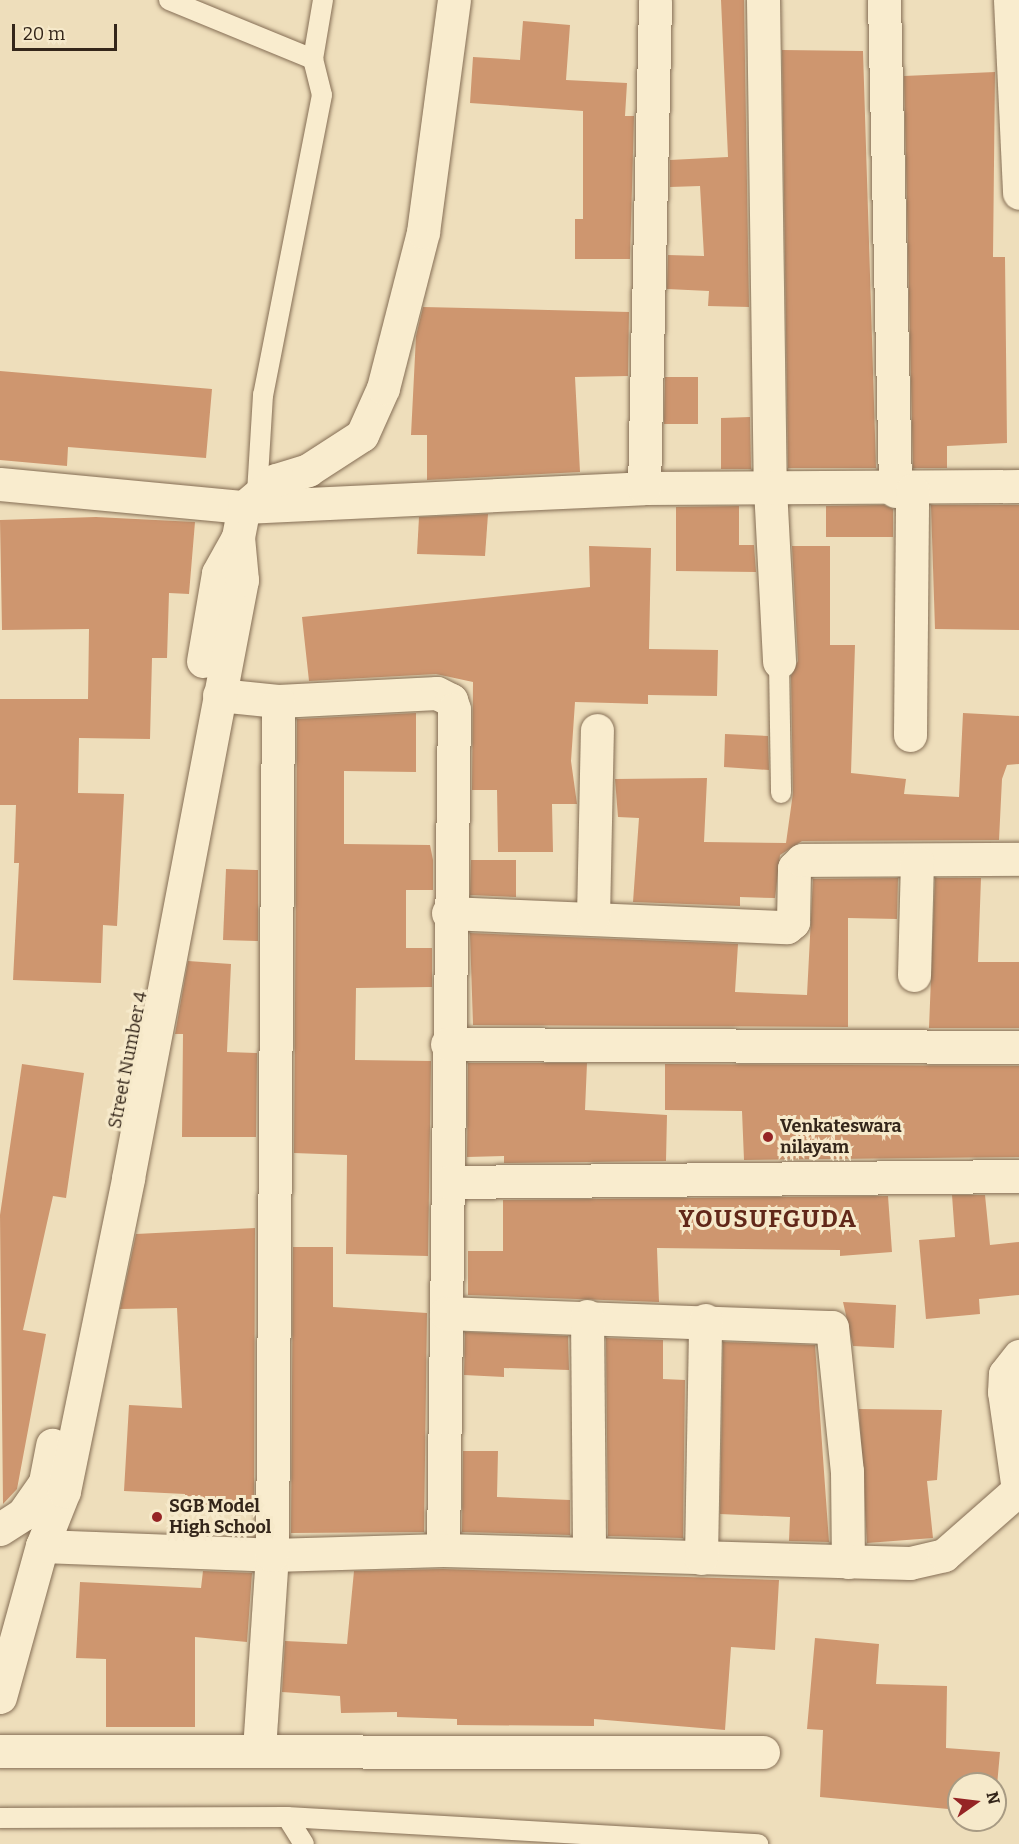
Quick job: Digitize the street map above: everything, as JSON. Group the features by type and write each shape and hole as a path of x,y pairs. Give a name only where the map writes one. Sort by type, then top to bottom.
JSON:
{"street":[{"path":"230,576 246,512 362,435 383,388 423,232 454,0"},
{"path":"763,0 770,488 779,662"},
{"path":"884,0 910,735"},
{"path":"1010,0 1019,192"},
{"path":"644,488 655,1"},
{"path":"0,484 246,512 644,488 903,490 1019,486"},
{"name":"Street Number 4","path":"0,1697 42,1545 66,1480 219,694 230,576"},
{"name":"Street Number 4","path":"0,1528 23,1514 45,1482 230,576"},
{"path":"219,694 278,701 437,693 451,700 443,1550"},
{"path":"259,1750 272,1555 278,701"},
{"path":"593,917 597,730"},
{"path":"448,913 593,917 787,927 793,922 797,862 1019,859"},
{"path":"914,975 917,862"},
{"path":"447,1044 1019,1047"},
{"path":"448,1182 1019,1176"},
{"path":"446,1313 807,1323 835,1331 849,1562"},
{"path":"587,1316 590,1554"},
{"path":"701,1558 705,1320"},
{"path":"42,1545 272,1555 443,1550 910,1563 944,1555 1018,1489 1004,1392 1005,1374 1019,1356"},
{"path":"0,1751 763,1752"}],"lane":[{"path":"169,0 313,59"},
{"path":"246,512 263,395 321,94 313,59 323,0"},
{"path":"779,662 781,793"},
{"path":"0,1818 287,1817 758,1844"},
{"path":"287,1817 304,1844"}],"building":[{"path":"721,0 744,0 749,307 708,306 709,291 667,289 668,255 704,256 700,186 670,187 670,160 728,157"},
{"path":"523,21 570,25 566,80 627,83 625,116 634,116 630,259 575,259 575,219 583,219 583,111 470,103 473,57 520,60"},
{"path":"782,50 863,51 876,468 788,468"},
{"path":"995,72 993,257 1005,257 1007,443 947,446 947,468 913,468 904,76"},
{"path":"423,307 629,312 628,376 575,377 580,472 427,480 427,435 411,435 416,336"},
{"path":"0,371 212,389 206,458 68,447 67,466 0,460"},
{"path":"665,377 698,377 698,424 664,424"},
{"path":"750,417 751,469 721,469 721,418"},
{"path":"884,505 893,509 893,537 826,537 826,506"},
{"path":"931,505 1019,505 1019,630 935,629"},
{"path":"739,506 739,545 754,545 756,572 676,571 676,507"},
{"path":"488,514 485,556 417,554 419,517"},
{"path":"96,517 195,522 189,594 169,593 167,658 152,658 150,739 79,738 78,793 124,794 117,926 103,925 101,983 13,980 19,863 14,863 16,805 0,805 0,699 88,699 89,629 2,630 0,520"},
{"path":"589,546 651,548 649,649 718,650 717,696 648,695 648,704 575,702 571,761 577,804 552,804 553,852 498,852 497,790 472,790 473,682 436,674 309,681 302,617 590,587"},
{"path":"792,546 830,546 830,645 855,645 851,773 906,779 904,794 959,797 963,713 1019,716 1019,764 1007,765 1002,779 999,840 802,841 780,855 775,898 740,897 740,906 633,902 639,818 618,817 615,779 707,778 704,842 786,843 793,793 791,676 798,661"},
{"path":"416,713 416,772 344,771 344,844 430,845 433,860 433,890 406,890 406,948 432,948 432,987 356,988 355,1060 431,1061 428,1256 346,1254 347,1155 294,1153 297,719"},
{"path":"725,734 768,736 769,770 724,767"},
{"path":"471,860 516,860 516,897 470,895"},
{"path":"226,869 258,870 258,941 223,940"},
{"path":"898,878 897,919 848,918 848,1027 473,1025 470,933 738,944 735,992 807,995 813,879"},
{"path":"935,878 981,878 978,962 1019,962 1019,1028 929,1028"},
{"path":"188,961 231,964 227,1052 257,1053 256,1137 182,1137 183,1034 175,1034"},
{"path":"468,1063 587,1063 585,1110 667,1115 666,1161 504,1163 504,1156 467,1157"},
{"path":"22,1064 84,1073 66,1198 53,1196 23,1330 46,1334 17,1489 3,1504 0,1215"},
{"path":"665,1064 1019,1066 1019,1157 744,1160 742,1111 665,1110"},
{"path":"952,1195 985,1195 990,1245 1019,1242 1019,1295 979,1299 980,1314 926,1319 919,1240 955,1237"},
{"path":"888,1196 892,1252 840,1256 840,1250 657,1248 659,1302 468,1295 468,1251 503,1251 503,1200"},
{"path":"255,1228 254,1507 185,1504 185,1494 124,1491 129,1405 182,1408 177,1308 120,1309 136,1234"},
{"path":"293,1247 333,1247 333,1307 427,1313 424,1532 291,1533"},
{"path":"843,1302 896,1305 894,1348 853,1346"},
{"path":"465,1332 568,1336 569,1370 504,1368 504,1377 464,1375"},
{"path":"606,1338 663,1340 663,1379 685,1380 683,1538 608,1536"},
{"path":"723,1342 815,1345 829,1542 789,1541 790,1517 720,1514"},
{"path":"859,1409 942,1410 937,1480 927,1481 933,1538 867,1543"},
{"path":"463,1451 498,1451 497,1497 570,1500 570,1535 462,1532"},
{"path":"443,1569 779,1580 775,1650 731,1647 725,1730 594,1719 594,1726 457,1725 457,1719 397,1717 397,1712 341,1713 340,1696 282,1692 285,1641 347,1644 354,1571"},
{"path":"203,1571 252,1573 247,1642 195,1637 195,1727 106,1727 106,1659 76,1658 80,1582 201,1588"},
{"path":"815,1638 879,1644 876,1684 947,1686 946,1748 1000,1752 998,1772 947,1772 947,1809 820,1797 823,1730 807,1729"}],"place":[{"name":"Venkateswara nilayam","path":"768,1137"},
{"name":"SGB Model High School","path":"157,1517"}],"district":[{"name":"YOUSUFGUDA","path":"768,1220"}]}
